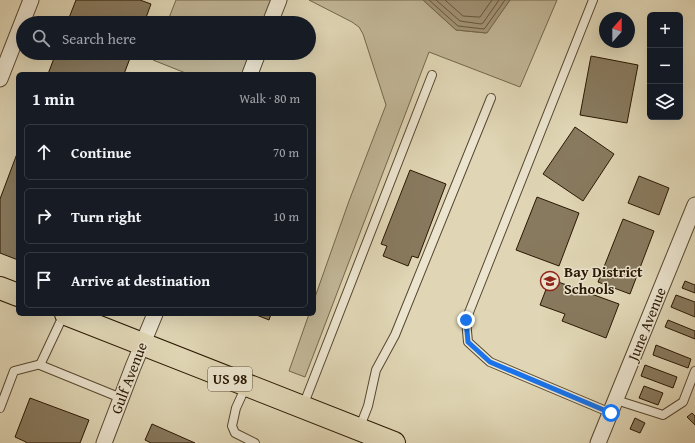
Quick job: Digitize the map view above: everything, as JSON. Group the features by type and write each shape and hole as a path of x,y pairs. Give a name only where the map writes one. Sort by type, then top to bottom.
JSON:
{"highway":[{"path":"0,288 16,294"},
{"name":"US 98","path":"78,316 91,318 143,344 303,407 356,436 394,443"}],"street":[{"path":"25,16 31,0"},
{"path":"273,16 279,0"},
{"path":"0,79 16,38"},
{"path":"251,72 255,60"},
{"name":"June Avenue","path":"598,443 695,205"},
{"name":"Gulf Avenue","path":"104,443 154,316"}],"lane":[{"path":"593,0 466,320 468,342 490,362 613,406 663,415 683,402 695,371"},
{"path":"303,407 432,74"},
{"path":"356,436 368,406 376,370 395,335 490,98"},
{"path":"40,364 64,316"},
{"path":"0,408 14,371 40,364 121,398"},
{"path":"246,385 236,408 232,426 235,433 255,443"}],"shaded area":[{"path":"176,0 276,0 269,16 170,16"},
{"path":"309,0 423,0 456,30 486,33 510,0 557,0 520,87 429,52 305,377 289,371 308,316 316,316 316,294 349,201 386,105 363,34 359,27"},
{"path":"153,60 251,60 247,72 183,72"}],"water":[{"path":"423,0 510,0 487,33 456,30"}],"building":[{"path":"76,0 140,0 151,4 147,16 70,16"},
{"path":"591,56 638,65 627,123 580,115"},
{"path":"53,60 129,60 125,72 49,72"},
{"path":"575,127 614,154 583,201 543,174"},
{"path":"16,156 16,259 0,253 0,199"},
{"path":"410,170 446,184 418,258 412,256 408,266 383,256 387,246 381,244"},
{"path":"639,176 669,188 659,215 628,203"},
{"path":"537,197 579,213 559,266 516,250"},
{"path":"623,219 654,231 630,294 598,282"},
{"path":"550,279 619,304 606,338 562,321 565,314 540,305"},
{"path":"685,281 695,285 695,293 682,288"},
{"path":"676,295 695,302 695,317 671,307"},
{"path":"259,316 270,316 269,320"},
{"path":"668,320 695,331 695,339 665,327"},
{"path":"656,345 691,359 688,368 653,355"},
{"path":"645,365 677,377 673,388 641,376"},
{"path":"644,386 663,393 658,405 639,398"},
{"path":"30,398 89,420 80,443 26,443 15,437"},
{"path":"692,413 695,416 695,425 687,417"},
{"path":"635,418 645,423 640,433 630,429"},
{"path":"152,424 195,443 151,443 145,440"}],"place":[{"name":"Bay District Schools","path":"550,281"}],"route":[{"path":"466,320 468,342 490,362 611,413"}]}
